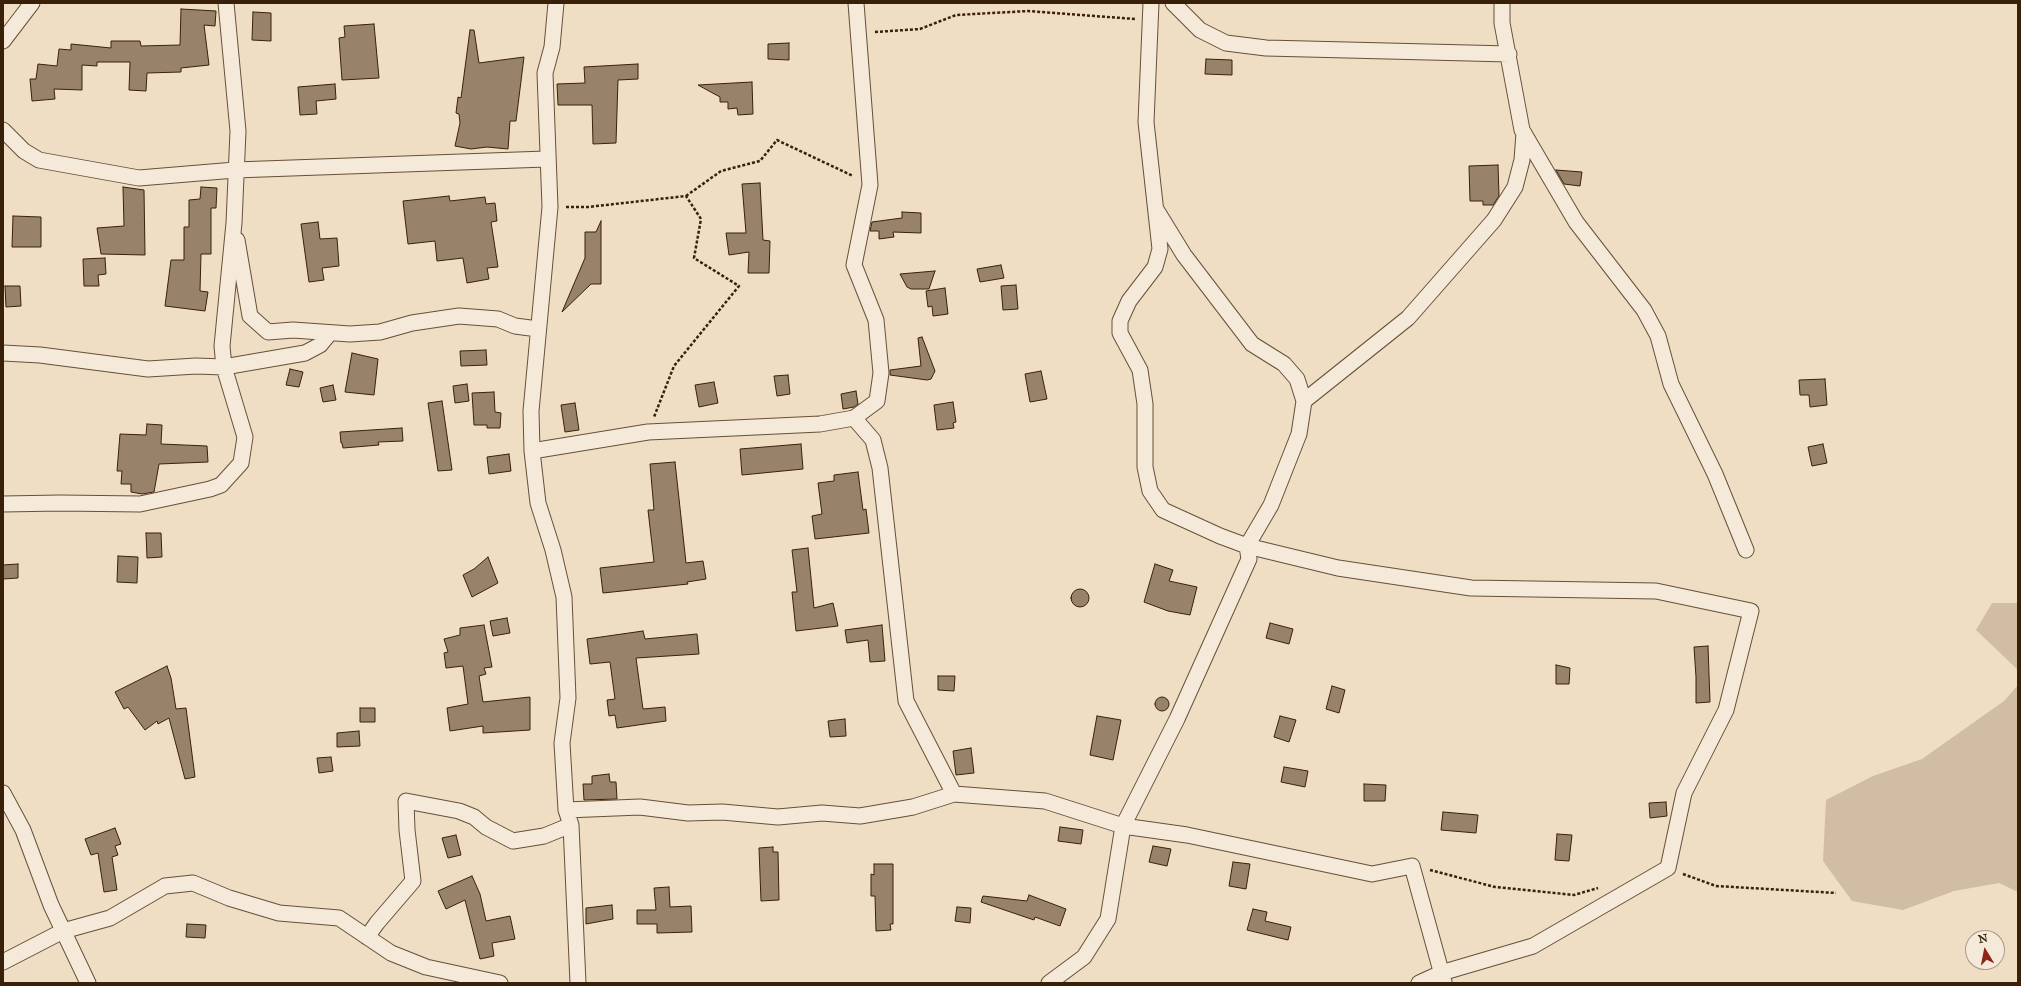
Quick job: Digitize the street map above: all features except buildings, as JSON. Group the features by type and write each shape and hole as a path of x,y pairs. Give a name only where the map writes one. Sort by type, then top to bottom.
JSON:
{"street":[{"path":"3,41 32,3"},
{"path":"3,504 60,502 140,504 210,489 221,485 241,463 245,436 224,367 222,346 234,223 235,170 238,131 226,3"},
{"path":"556,3 552,47 545,73 546,159 550,207 531,411 532,451 538,503 564,597 568,698 562,743 566,810 571,825 578,983"},
{"path":"532,451 648,432 820,424 854,418 877,401 881,373 876,320 854,265 870,185 857,33 856,3"},
{"path":"1151,3 1149,20 1146,122 1160,249 1156,268 1129,301 1120,321 1120,334 1140,370 1145,404 1145,466 1150,491 1163,510 1247,546 1338,568 1471,588 1656,591 1751,611 1726,710 1684,793 1668,868 1533,946 1443,978 1419,983"},
{"path":"1173,3 1200,30 1226,43 1266,48 1509,54"},
{"path":"1304,401 1408,318 1494,220 1515,188 1522,160 1524,133 1502,23 1502,3"},
{"path":"3,130 24,151 39,160 139,178 235,170 546,159"},
{"path":"1524,133 1576,222 1644,310 1658,336 1671,384 1714,474 1746,550"},
{"path":"1049,983 1084,957 1108,919 1123,826 1177,719 1249,559 1247,546 1274,498 1298,434 1304,401 1297,379 1284,364 1252,344 1184,255 1157,211"},
{"path":"234,223 250,316 268,332 293,330 330,333 380,332 412,323 459,316 498,318 515,326 538,329"},
{"path":"3,353 40,355 148,369 196,366 224,367 305,353 320,344 330,333"},
{"path":"854,418 873,440 880,468 906,701 954,794"},
{"path":"3,793 23,830 62,931 88,983"},
{"path":"566,810 640,807 688,813 722,812 778,817 822,813 860,816 913,807 954,794 1045,801 1123,826 1187,835 1372,874 1412,866 1443,978"},
{"path":"367,937 377,923 414,881 407,830 406,801 459,811 474,817 486,827 513,841 544,836 571,825"},
{"path":"3,962 62,931 110,918 165,886 193,883 228,898 279,914 339,918 391,953 426,967 500,983"}],"path":[{"path":"857,33 920,28 956,15 1028,11 1149,20"},
{"path":"550,207 588,207 686,196 721,171 760,161 777,140 870,185"},
{"path":"648,432 674,366 739,286 694,258 701,219 686,196"}],"shaded area":[{"path":"1992,603 2018,603 2018,670 1976,630"},
{"path":"2018,685 2018,892 1999,883 1954,891 1903,910 1852,901 1823,861 1826,800 1873,776 1922,759 2004,701"}]}
